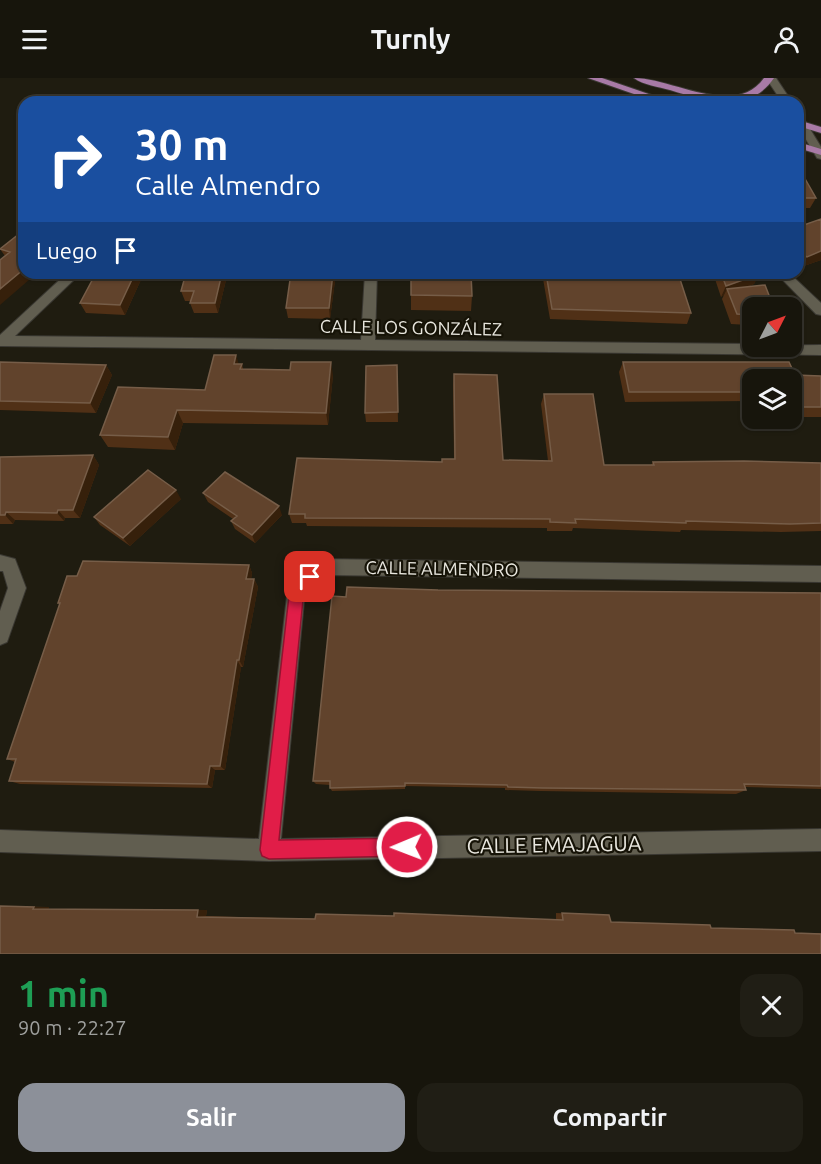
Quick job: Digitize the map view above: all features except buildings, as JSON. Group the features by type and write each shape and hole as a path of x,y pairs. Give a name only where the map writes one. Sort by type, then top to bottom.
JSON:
{"main road":[{"path":"593,78 648,96"},
{"path":"639,78 699,96"},
{"path":"748,96 755,94 770,78"},
{"path":"804,124 821,130"},
{"path":"804,147 819,153"}],"street":[{"path":"770,78 783,96"},
{"path":"804,130 819,153"},
{"path":"1,341 68,279"},
{"path":"368,346 371,279"},
{"path":"788,279 821,311"},
{"name":"CALLE LOS GONZÁLEZ","path":"1,341 821,350"},
{"path":"0,563 9,564 17,588 0,636"},
{"name":"CALLE ALMENDRO","path":"269,850 297,587 322,567 821,574"},
{"name":"CALLE EMAJAGUA","path":"0,841 269,850 821,840"}],"route":[{"path":"310,577 297,587 269,850 407,847"}]}
